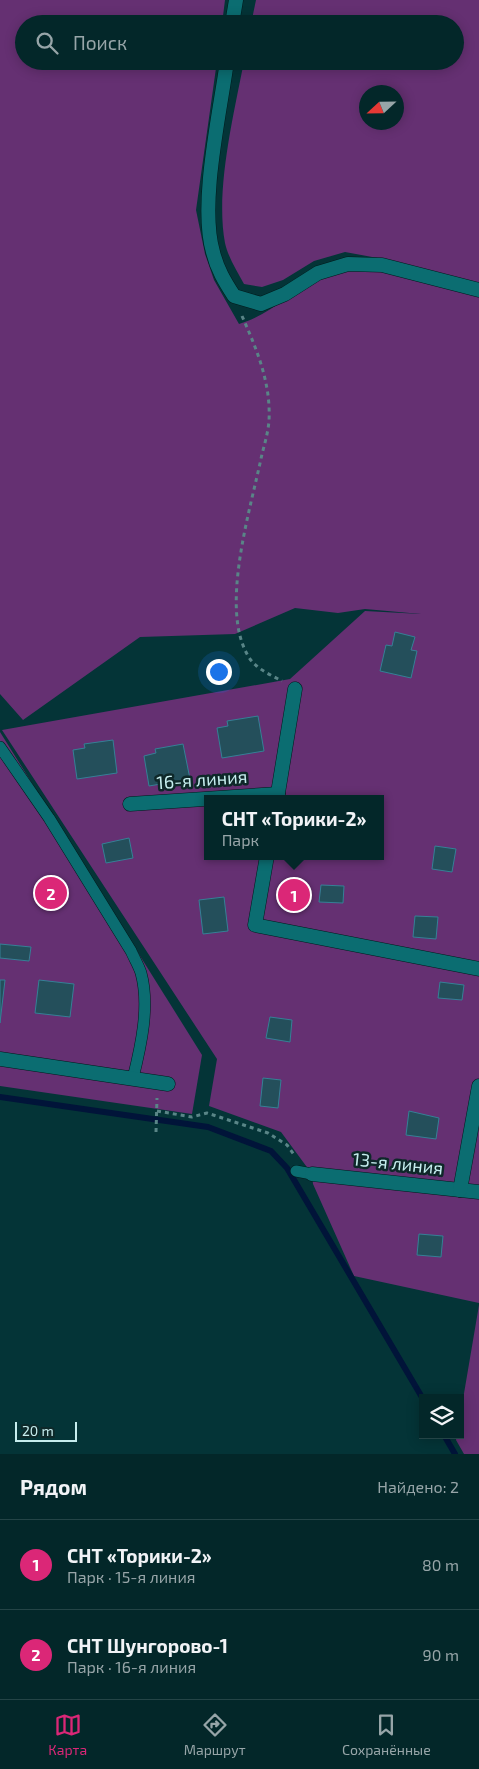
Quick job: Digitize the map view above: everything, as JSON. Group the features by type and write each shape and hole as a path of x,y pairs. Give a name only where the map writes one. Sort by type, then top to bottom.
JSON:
{"street":[{"path":"234,15 236,0"},
{"path":"226,70 208,215 212,250 221,276 234,296 261,304 285,294 318,273 348,264 382,265 479,290"},
{"path":"277,795 295,689"},
{"name":"16-я линия","path":"130,804 204,800"},
{"path":"266,860 255,925 479,969"},
{"path":"0,1060 168,1084"},
{"path":"460,1190 479,1086"},
{"name":"13-я линия","path":"305,1172 479,1192"}],"lane":[{"path":"0,747 49,818 121,935 141,974 143,1020 140,1050 133,1078"}],"path":[{"path":"234,296 258,352 269,390 269,414 238,569 235,607 247,655 260,669 295,689"},
{"path":"156,1132 157,1111 192,1117 207,1113 268,1133 287,1145 305,1172"}],"shaded area":[{"path":"0,0 225,0 223,15 15,15 15,70 216,70 196,210 205,254 214,280 239,324 270,310 318,278 336,271 356,269 398,273 479,295 479,1303 354,1276 313,1184 312,1174 281,1132 209,1106 217,1059 2,730 290,679 365,611 421,614 365,609 338,613 295,608 235,634 140,637 23,720 0,694"},
{"path":"256,0 479,0 479,283 383,259 345,252 314,261 283,280 262,287 244,284 230,259 225,243 222,200 227,152 242,70 464,70 464,15 253,15"},
{"path":"0,732 202,1055 192,1114 0,1086"},
{"path":"479,1305 479,1454 464,1454 456,1440 464,1439 464,1394"}],"building":[{"path":"395,632 415,637 411,650 417,651 411,678 380,671 386,645 392,646"},
{"path":"258,716 264,751 222,758 217,728 228,726 227,721"},
{"path":"113,740 117,773 77,779 73,750 85,748 84,744"},
{"path":"183,744 190,779 149,786 144,756 156,753 155,749"},
{"path":"129,838 133,858 106,863 102,844"},
{"path":"435,846 456,849 452,872 432,869"},
{"path":"321,885 344,886 343,903 319,902"},
{"path":"224,897 228,931 203,934 199,900"},
{"path":"415,916 438,917 436,939 413,937"},
{"path":"0,944 31,947 29,961 0,958"},
{"path":"0,980 5,980 0,1023"},
{"path":"39,980 74,984 70,1017 35,1013"},
{"path":"440,982 464,985 462,1000 438,998"},
{"path":"270,1017 292,1020 290,1042 266,1038"},
{"path":"263,1078 281,1080 278,1108 260,1106"},
{"path":"409,1111 439,1118 436,1139 406,1135"},
{"path":"419,1234 443,1236 441,1257 417,1255"}],"waterway":[{"path":"0,1097 208,1127 271,1151 287,1168 420,1394"},
{"path":"446,1439 455,1454"}],"place":[{"name":"СНТ Шунгорово-1","path":"51,893"},
{"name":"СНТ «Торики-2»","path":"294,895"}]}
